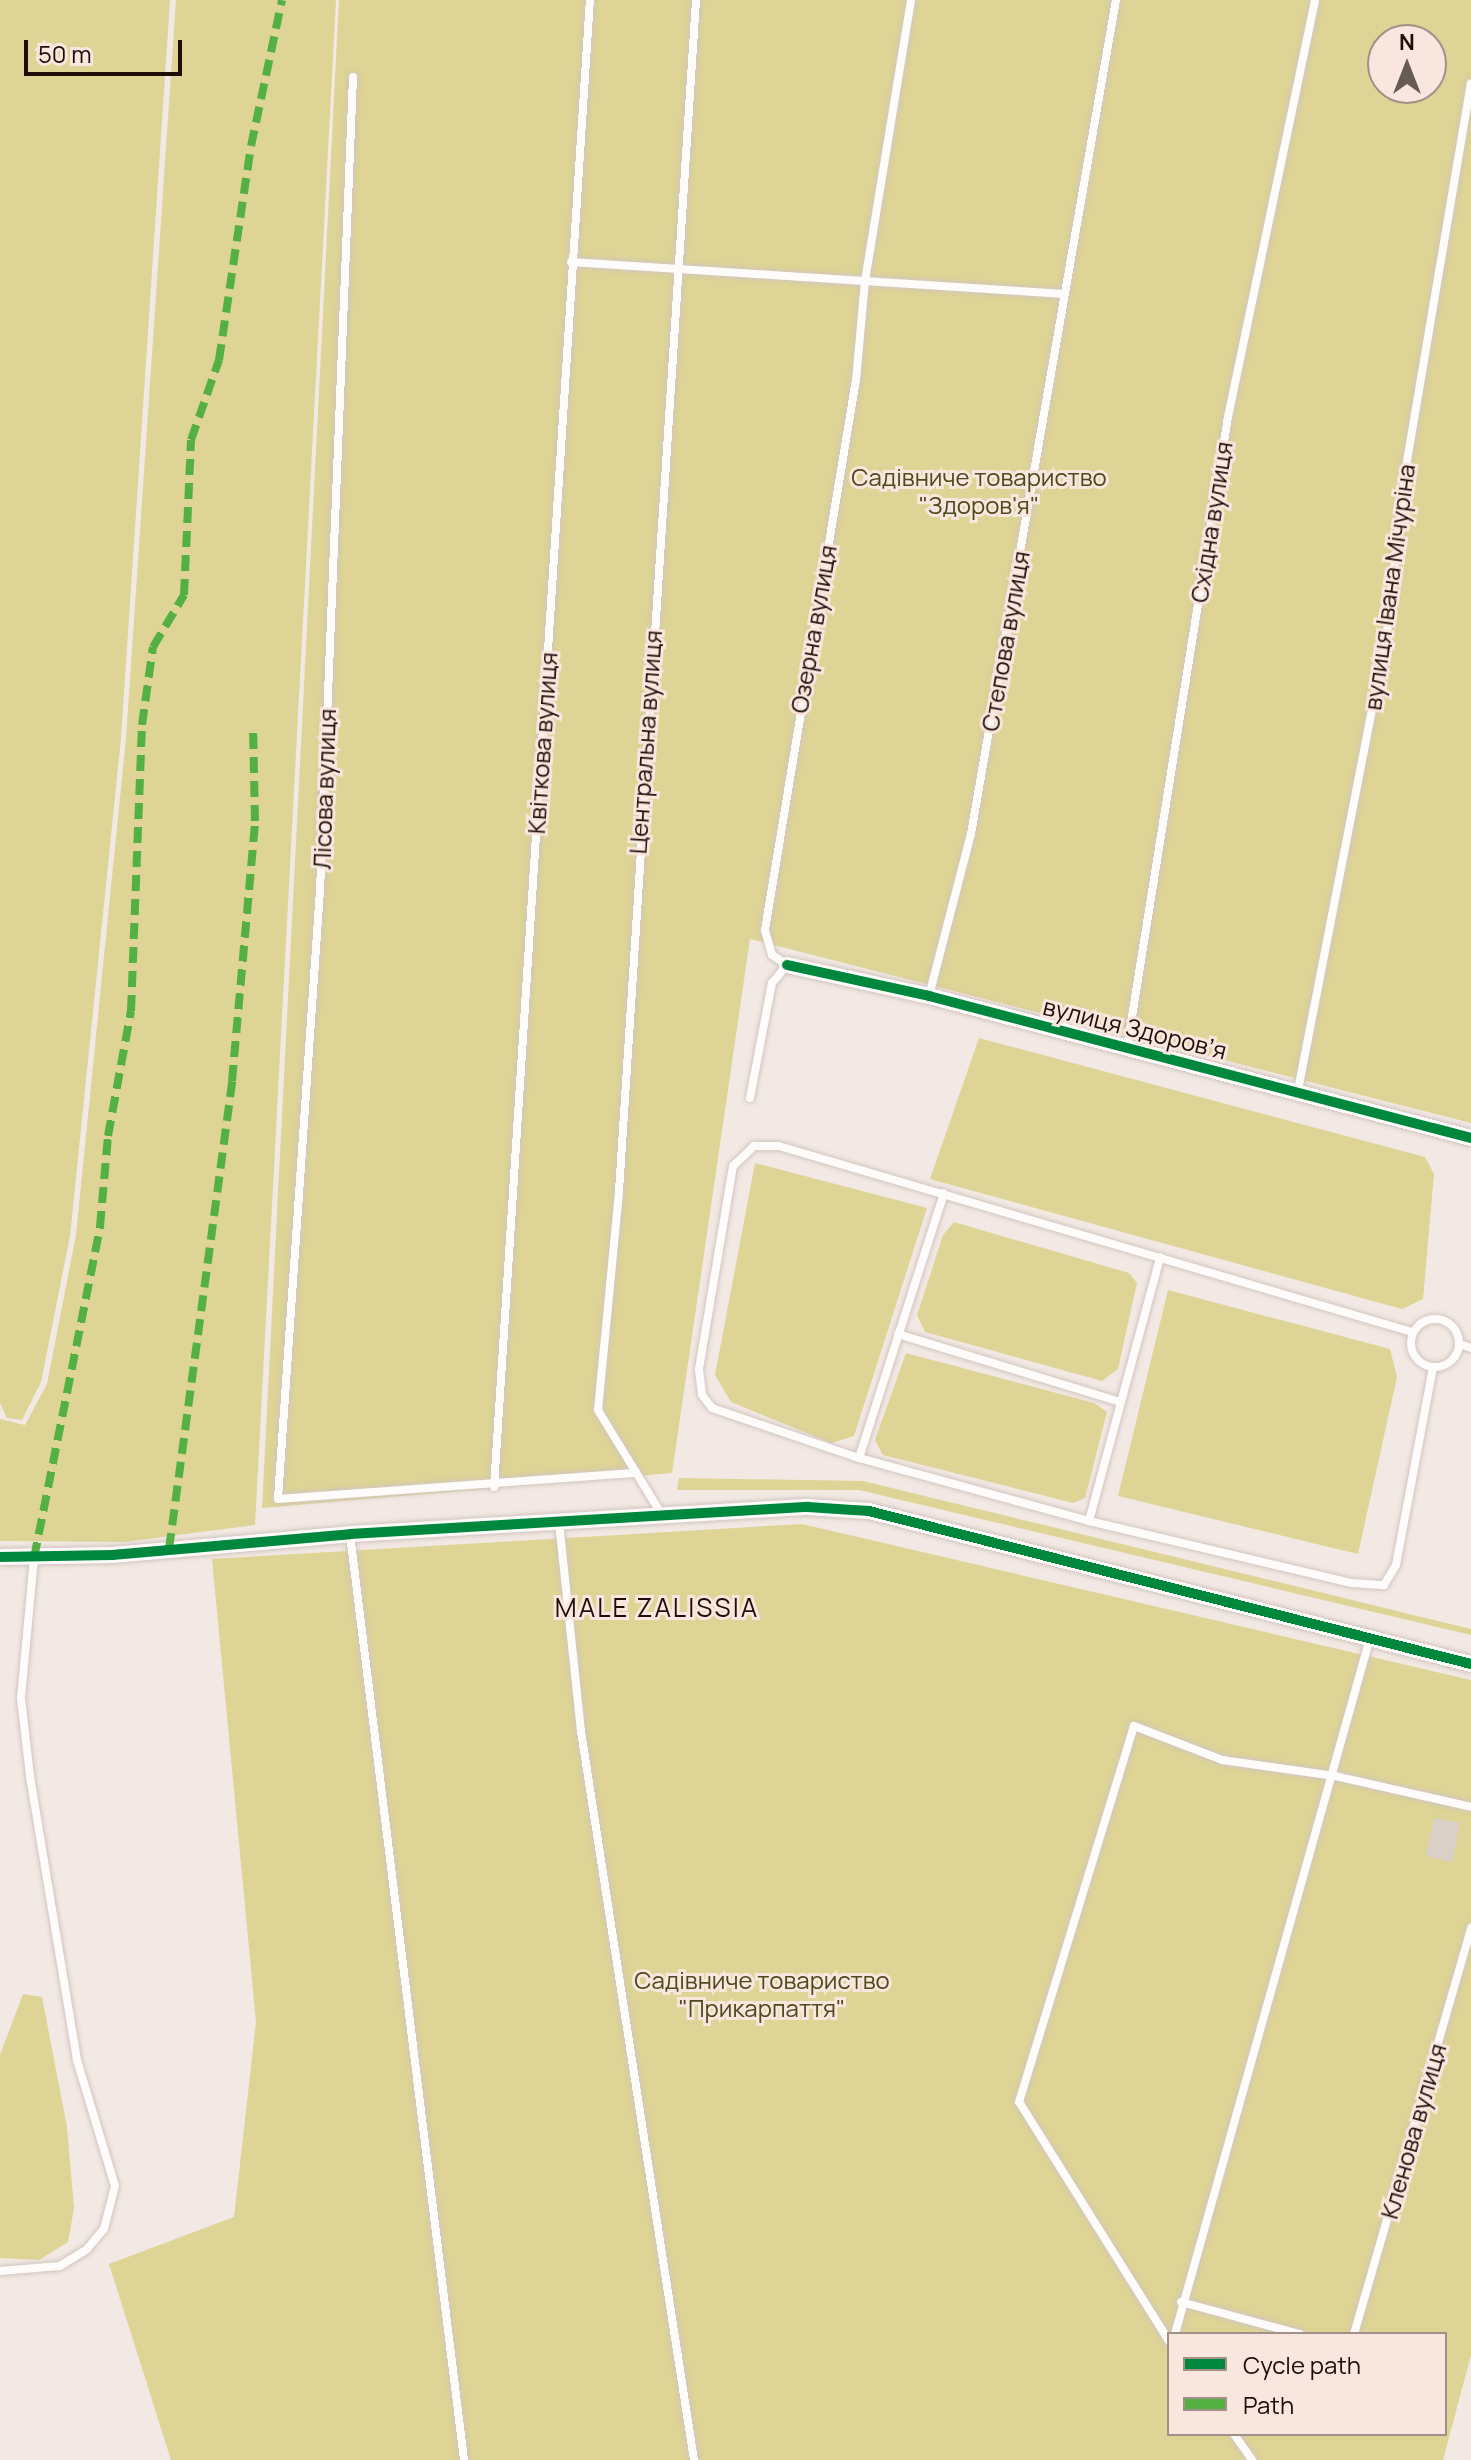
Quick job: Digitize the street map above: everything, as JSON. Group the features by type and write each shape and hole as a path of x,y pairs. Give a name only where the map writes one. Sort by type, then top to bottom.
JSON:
{"street":[{"name":"вулиця Здоровʼя","path":"787,965 929,996 1298,1090 1471,1138"},
{"path":"0,1557 34,1558 350,1534 808,1507 869,1511 1471,1664"}],"lane":[{"name":"Квіткова вулиця","path":"494,1487 590,0"},
{"name":"Центральна вулиця","path":"662,1515 598,1410 619,1191 637,855 681,269 696,0"},
{"name":"Озерна вулиця","path":"787,965 772,955 765,930 856,380 865,281 911,0"},
{"name":"Степова вулиця","path":"929,996 971,834 1061,294 1116,0"},
{"name":"Східна вулиця","path":"1127,1048 1228,417 1315,0"},
{"name":"Лісова вулиця","path":"353,77 320,890 278,1499 494,1487"},
{"name":"вулиця Івана Мічуріна","path":"1298,1090 1387,632 1406,467 1471,83"},
{"path":"571,262 1061,294"},
{"path":"750,1098 772,983 787,965"},
{"path":"1412,1332 779,1146 754,1146 733,1166 699,1370 702,1395 712,1408 859,1458 1089,1521 1352,1583 1384,1585 1396,1565 1433,1368"},
{"path":"859,1458 944,1193"},
{"path":"1089,1521 1160,1257"},
{"path":"1441,1319 1458,1333 1460,1344 1451,1362 1433,1368 1413,1355 1412,1332 1419,1323 1441,1319"},
{"path":"898,1334 1120,1402"},
{"path":"1460,1344 1471,1348"},
{"path":"494,1487 636,1473"},
{"path":"559,1522 581,1731 694,2460"},
{"path":"350,1534 464,2460"},
{"path":"0,2271 60,2266 87,2249 104,2229 115,2186 77,2060 26,1745 22,1639 35,1599 34,1558"},
{"path":"1175,2332 1181,2302 1335,1776 1370,1638"},
{"path":"1167,2338 1019,2102 1134,1726 1222,1760 1335,1776 1471,1807"},
{"name":"Кленова вулиця","path":"1355,2332 1471,1928"},
{"path":"1181,2302 1293,2332"},
{"path":"1235,2436 1252,2460"}],"green space":[{"path":"0,0 170,0 121,738 70,1236 41,1382 22,1420 7,1418 0,1403"},
{"path":"176,0 336,0 255,1525 125,1542 0,1541 0,1419 25,1425 47,1384 76,1235 126,738"},
{"name":"Садівниче товариство \"Здоров'я\"","path":"339,0 1471,0 1471,1123 750,939 672,1473 262,1508"},
{"path":"979,1038 1425,1157 1434,1174 1423,1299 1402,1309 930,1179"},
{"path":"755,1163 927,1208 854,1436 831,1443 731,1402 715,1375"},
{"path":"954,1222 1129,1273 1137,1283 1118,1369 1102,1381 925,1332 917,1315 943,1235"},
{"path":"1168,1290 1390,1349 1397,1377 1358,1554 1118,1496"},
{"path":"906,1353 1094,1403 1107,1412 1085,1498 1073,1503 883,1455 875,1440"},
{"path":"679,1478 863,1481 1471,1629 1471,1635 859,1490 677,1490"},
{"name":"Садівниче товариство \"Прикарпаття\"","path":"802,1524 1471,1680 1471,2355 1443,2460 171,2460 109,2264 234,2217 256,2022 212,1559"},
{"path":"23,1994 42,1997 67,2127 74,2208 68,2242 39,2260 0,2258 0,2055"}],"building":[{"path":"1434,1818 1460,1823 1452,1862 1426,1856"}],"marked path":[{"path":"34,1558 100,1227 108,1136 131,1011 142,725 153,647 184,595 191,440 219,360 251,146 282,0"},
{"path":"169,1549 232,1081 255,821 253,725"}],"cycle path":[{"path":"787,965 929,996 1471,1138"},
{"path":"0,1557 112,1555 350,1534 808,1507 869,1511 1471,1664"}],"district":[{"name":"MALE ZALISSIA","path":"657,1608"}]}
